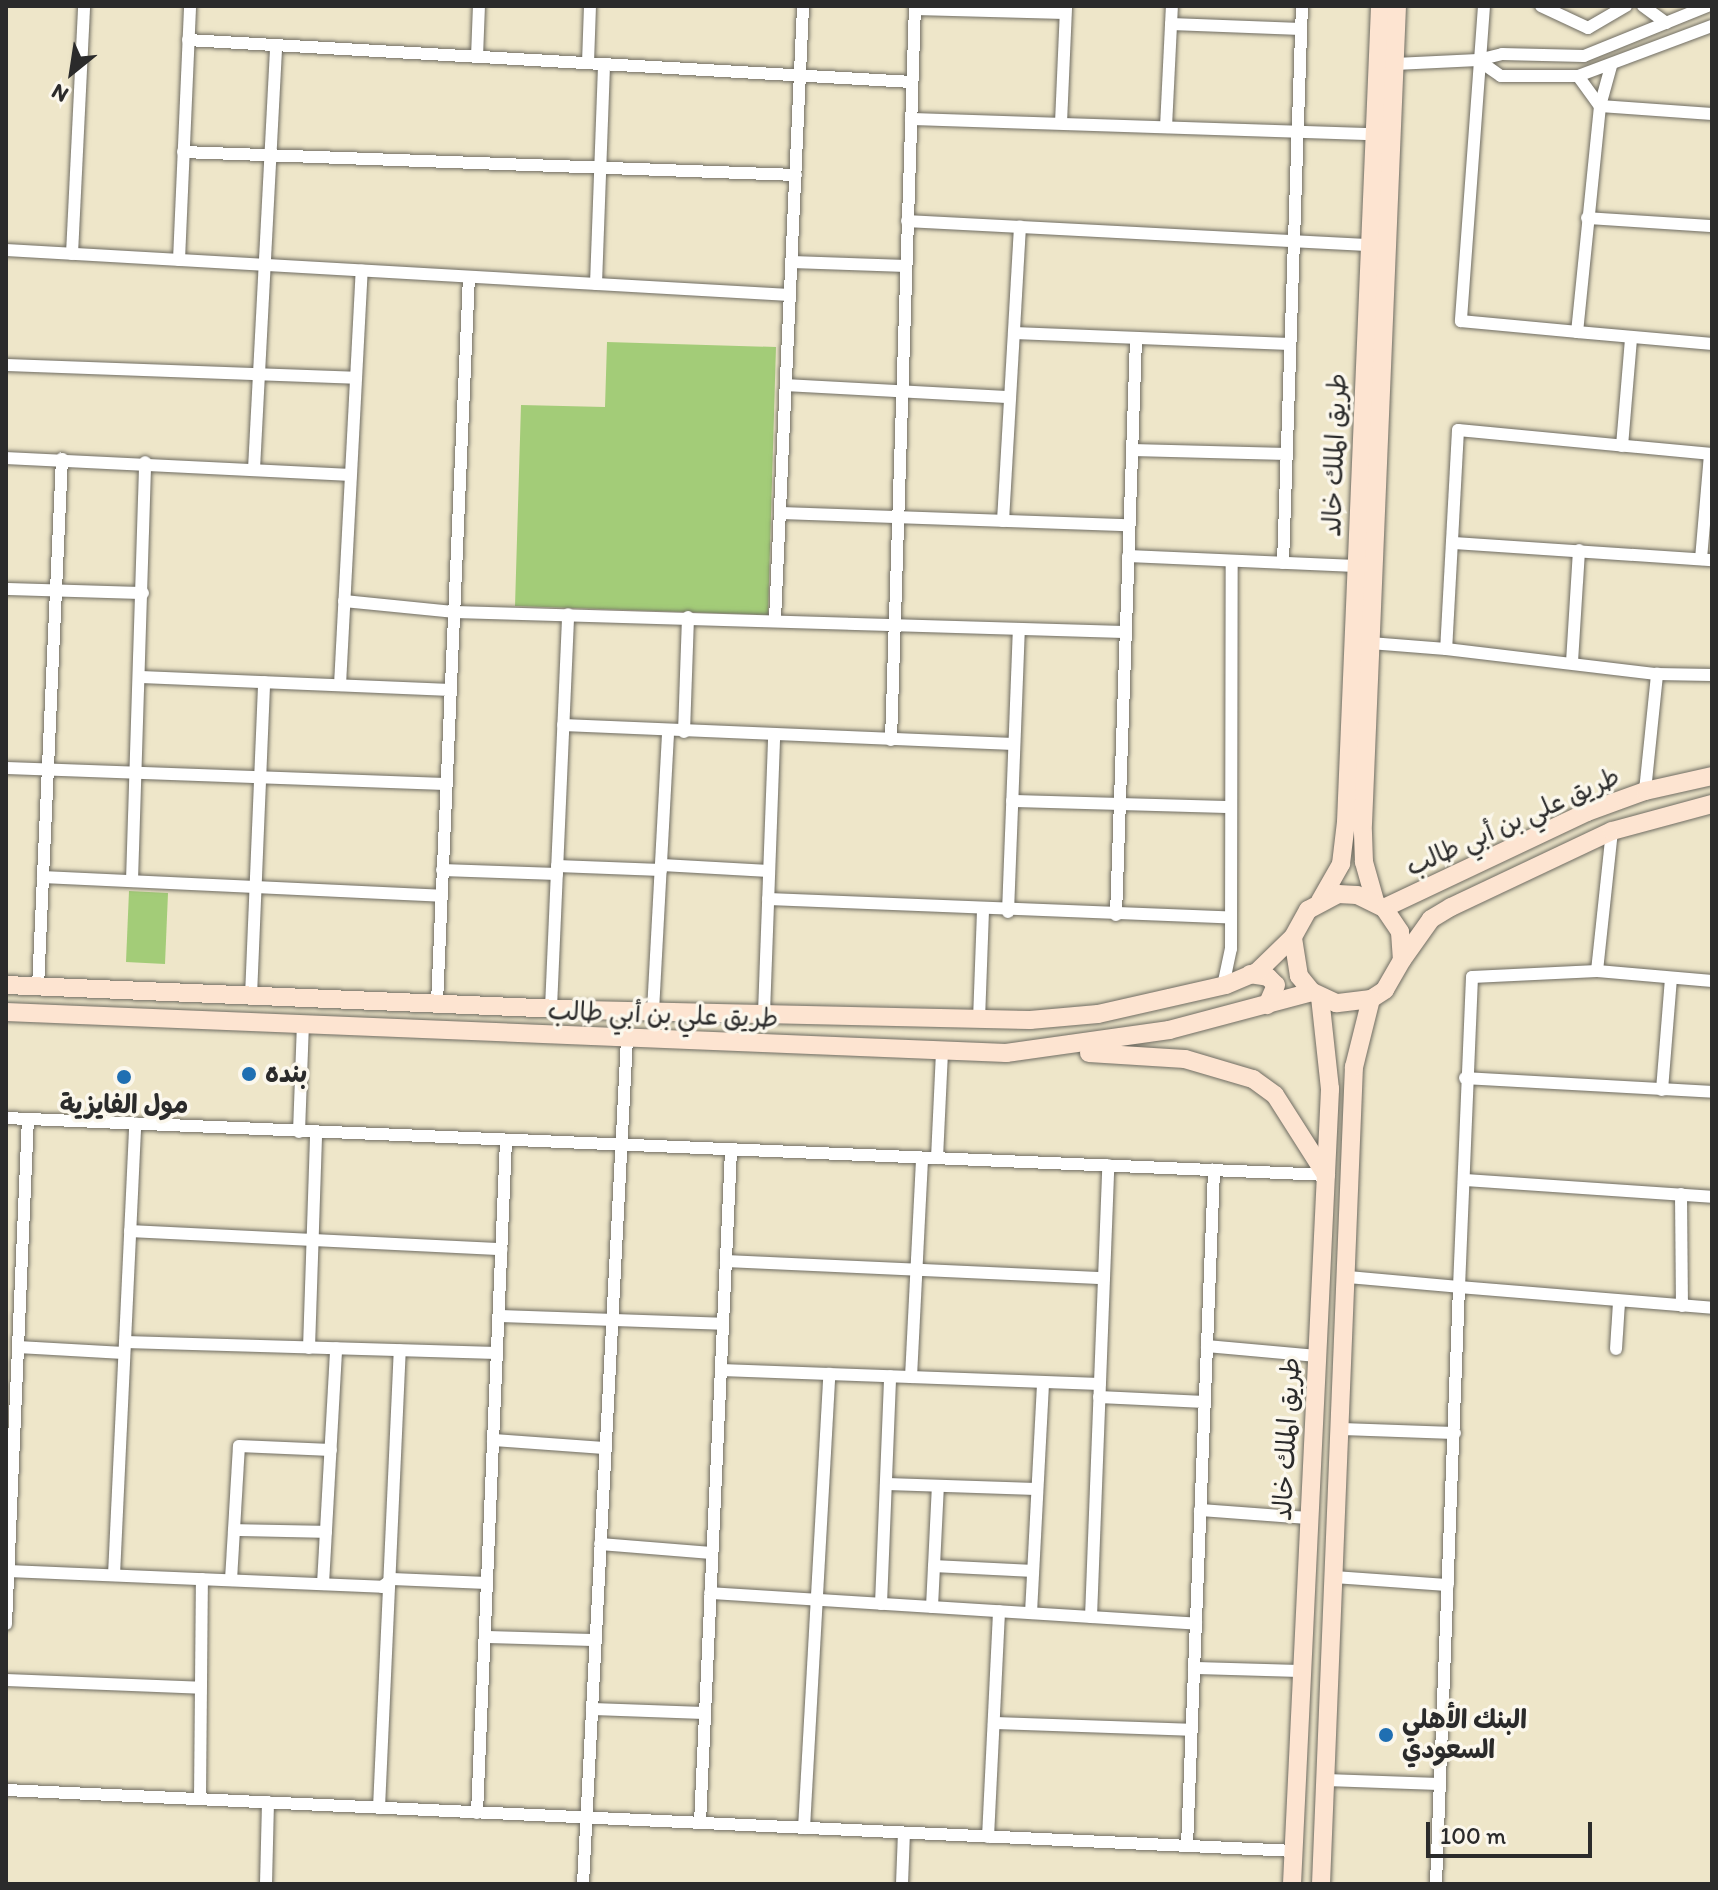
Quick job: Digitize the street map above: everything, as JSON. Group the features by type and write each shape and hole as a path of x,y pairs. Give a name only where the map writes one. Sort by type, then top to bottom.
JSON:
{"main road":[{"name":"طريق الملك خالد","path":"1320,901 1341,864 1380,6"},
{"name":"طريق الملك خالد","path":"1380,905 1364,862 1370,643 1397,6"},
{"name":"طريق علي بن أبي طالب","path":"1380,905 1587,812 1645,791 1712,776"},
{"name":"طريق علي بن أبي طالب","path":"1402,960 1431,919 1612,831 1712,804"},
{"path":"1341,864 1355,873 1364,862"},
{"path":"1338,894 1380,905 1400,932 1402,960 1385,990 1371,999 1354,1004 1316,994 1295,967 1293,937 1298,922 1320,901 1338,894"},
{"name":"طريق علي بن أبي طالب","path":"6,985 551,1008 979,1020 1098,1014 1223,986 1250,974 1293,937"},
{"path":"1250,974 1268,977 1276,985 1267,1005"},
{"name":"طريق الملك خالد","path":"1292,1884 1326,1175 1329,1045 1316,994"},
{"name":"طريق علي بن أبي طالب","path":"6,1012 942,1052 1038,1049 1155,1033 1316,994"},
{"name":"طريق الملك خالد","path":"1321,1884 1357,1050 1371,999"},
{"path":"1329,1045 1337,1033 1344,1033 1357,1050"},
{"path":"1038,1049 1185,1059 1253,1079 1275,1095 1326,1175"}],"street":[{"path":"72,254 84,6"},
{"path":"179,260 190,6"},
{"path":"477,57 479,6"},
{"path":"588,63 590,6"},
{"path":"775,619 803,6"},
{"path":"1166,127 1172,6"},
{"path":"1283,563 1302,6"},
{"path":"1484,6 1461,321 1712,344"},
{"path":"1541,6 1588,28 1626,6"},
{"path":"1643,6 1666,23"},
{"path":"1395,64 1478,60 1502,54 1584,56 1666,23 1688,10 1708,6"},
{"path":"891,740 892,624 915,7 1066,10 1061,123"},
{"path":"1171,24 1301,29"},
{"path":"1478,60 1501,76 1578,76 1712,26"},
{"path":"188,40 276,48 912,82"},
{"path":"254,469 276,48"},
{"path":"596,284 604,64"},
{"path":"1577,332 1600,106 1611,66"},
{"path":"1578,76 1600,106 1712,114"},
{"path":"911,119 1375,134"},
{"path":"183,152 796,175"},
{"path":"1587,218 1712,226"},
{"path":"907,221 1370,245"},
{"path":"1003,521 1020,226"},
{"path":"6,250 790,295"},
{"path":"792,262 906,266"},
{"path":"340,685 362,271"},
{"path":"437,1003 469,277"},
{"path":"1014,333 1290,344"},
{"path":"1622,446 1631,338"},
{"path":"1116,915 1136,339"},
{"path":"6,365 356,378"},
{"path":"786,385 1010,397"},
{"path":"1446,649 1458,430 1711,454 1707,560 1454,543"},
{"path":"1132,450 1287,454"},
{"path":"6,458 145,462 351,475"},
{"path":"38,987 62,459"},
{"path":"132,881 141,677 145,462"},
{"path":"780,513 1129,525"},
{"path":"1572,662 1579,550"},
{"path":"1128,556 1356,566"},
{"path":"1223,986 1231,949 1232,561"},
{"path":"6,589 143,593"},
{"path":"344,601 455,612 775,619 1124,632"},
{"path":"551,1008 568,614"},
{"path":"684,732 688,617"},
{"path":"1008,912 1019,629"},
{"path":"1370,643 1572,662 1657,674 1712,675"},
{"path":"1645,791 1657,674"},
{"path":"141,677 451,690"},
{"path":"251,996 264,682"},
{"path":"563,725 1014,744"},
{"path":"653,1011 668,731"},
{"path":"764,1013 774,736"},
{"path":"6,768 446,784"},
{"path":"1012,801 1229,807"},
{"path":"1597,971 1612,831"},
{"path":"442,870 662,868 769,871"},
{"path":"43,877 441,896"},
{"path":"768,899 983,911 1231,918"},
{"path":"979,1020 983,911"},
{"path":"1436,1884 1455,1433 1465,1078 1472,977 1597,971 1712,981"},
{"path":"1662,1090 1671,978"},
{"path":"299,1132 303,1025"},
{"path":"583,1884 627,1040"},
{"path":"937,1158 942,1052"},
{"path":"1465,1078 1712,1092"},
{"path":"6,1118 1326,1175"},
{"path":"6,1624 10,1456 28,1119"},
{"path":"114,1575 135,1123"},
{"path":"309,1348 316,1132"},
{"path":"477,1813 506,1140"},
{"path":"700,1823 731,1150"},
{"path":"911,1377 922,1158"},
{"path":"1091,1617 1108,1165"},
{"path":"1187,1846 1214,1170"},
{"path":"1464,1180 1712,1197"},
{"path":"1681,1194 1682,1306"},
{"path":"130,1231 502,1249"},
{"path":"726,1261 1104,1278"},
{"path":"1348,1277 1712,1308"},
{"path":"6,1297 20,1298"},
{"path":"1616,1349 1619,1302"},
{"path":"499,1316 723,1324"},
{"path":"1207,1346 1317,1356"},
{"path":"18,1347 336,1348 497,1353"},
{"path":"323,1584 336,1348"},
{"path":"379,1808 386,1583 400,1350"},
{"path":"721,1370 1043,1382 1205,1402"},
{"path":"804,1828 829,1374"},
{"path":"881,1604 890,1376"},
{"path":"1031,1613 1043,1382"},
{"path":"1341,1429 1455,1433"},
{"path":"493,1440 605,1448"},
{"path":"231,1580 239,1446 331,1450"},
{"path":"886,1484 1037,1489"},
{"path":"932,1607 938,1486"},
{"path":"1200,1510 1309,1518"},
{"path":"234,1530 326,1532"},
{"path":"600,1544 712,1553"},
{"path":"934,1566 1033,1571"},
{"path":"8,1571 323,1584 386,1583 392,1579 487,1583"},
{"path":"1333,1577 1448,1585"},
{"path":"200,1799 202,1579"},
{"path":"710,1593 1196,1624"},
{"path":"988,1837 999,1611"},
{"path":"485,1637 595,1640"},
{"path":"1194,1668 1302,1671"},
{"path":"6,1680 201,1688"},
{"path":"592,1709 705,1713"},
{"path":"994,1723 1191,1730"},
{"path":"1325,1780 1440,1784"},
{"path":"6,1790 1293,1851"},
{"path":"266,1884 268,1802"},
{"path":"902,1884 904,1833"}],"green space":[{"path":"607,342 776,347 768,615 515,606 521,405 605,407"},
{"path":"129,891 168,893 165,964 126,962"}],"place":[{"name":"بنده","path":"249,1074"},
{"name":"مول الفايزية","path":"124,1077"},
{"name":"البنك الأهلي السعودي","path":"1386,1735"}]}
